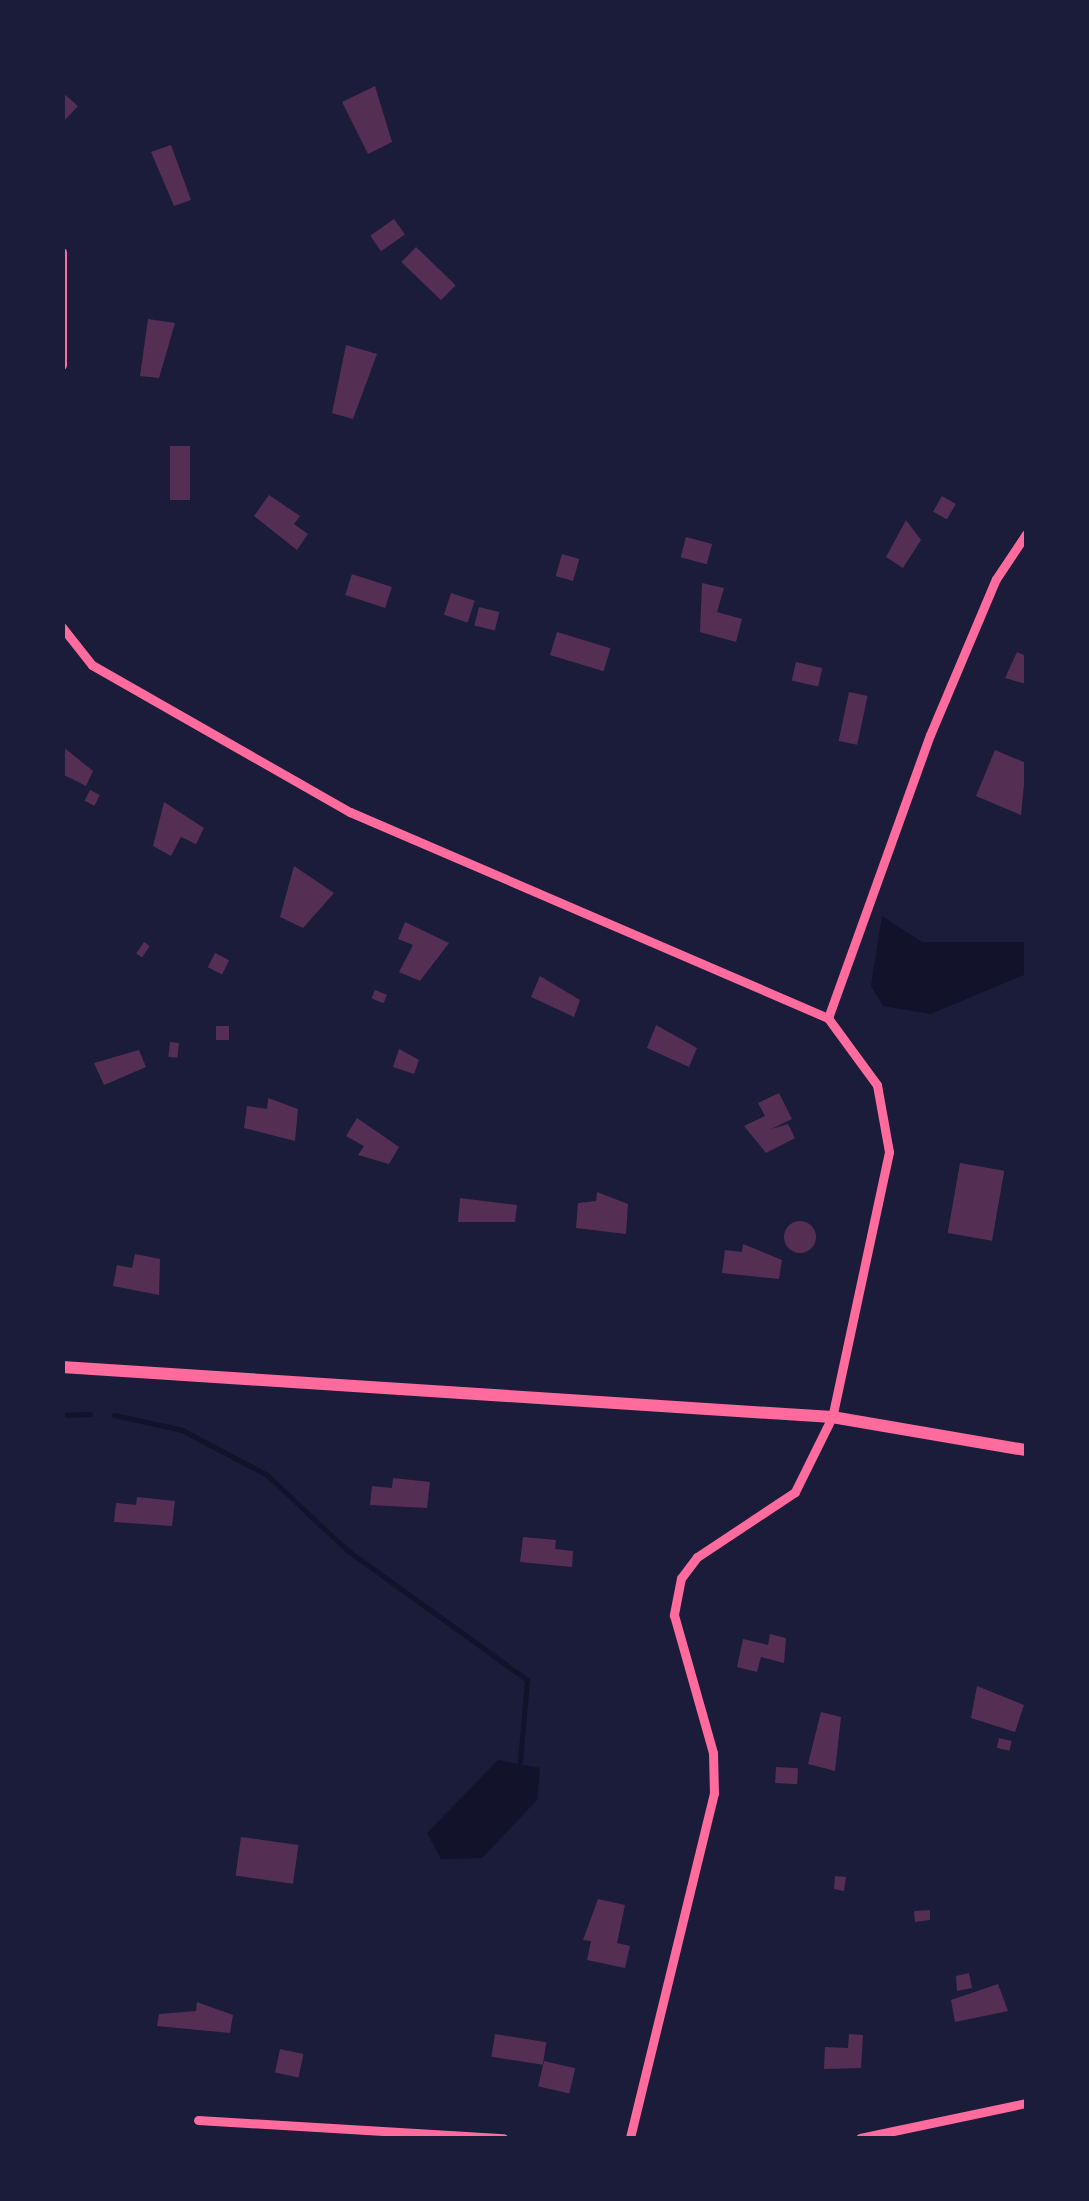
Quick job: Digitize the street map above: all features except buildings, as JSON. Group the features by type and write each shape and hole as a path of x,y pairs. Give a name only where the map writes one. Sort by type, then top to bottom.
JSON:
{"main road":[{"path":"62,1366 832,1418 1026,1450"}],"street":[{"path":"62,252 62,364"},
{"path":"828,1018 904,799 996,578 1026,534"},
{"path":"62,627 92,665 350,812 828,1018 877,1085 889,1152 832,1418 795,1492 697,1558 682,1578 674,1615 713,1753 714,1793 630,2138"},
{"path":"860,2138 1026,2103"},
{"path":"198,2120 503,2138"}],"shaded area":[{"path":"882,916 922,942 1026,942 1026,974 931,1014 883,1006 871,986"},
{"path":"498,1760 540,1768 537,1800 482,1858 441,1859 427,1833"}],"waterway":[{"path":"62,1415 90,1414"},
{"path":"114,1415 182,1430 267,1475 347,1550 527,1680 520,1762"}]}
